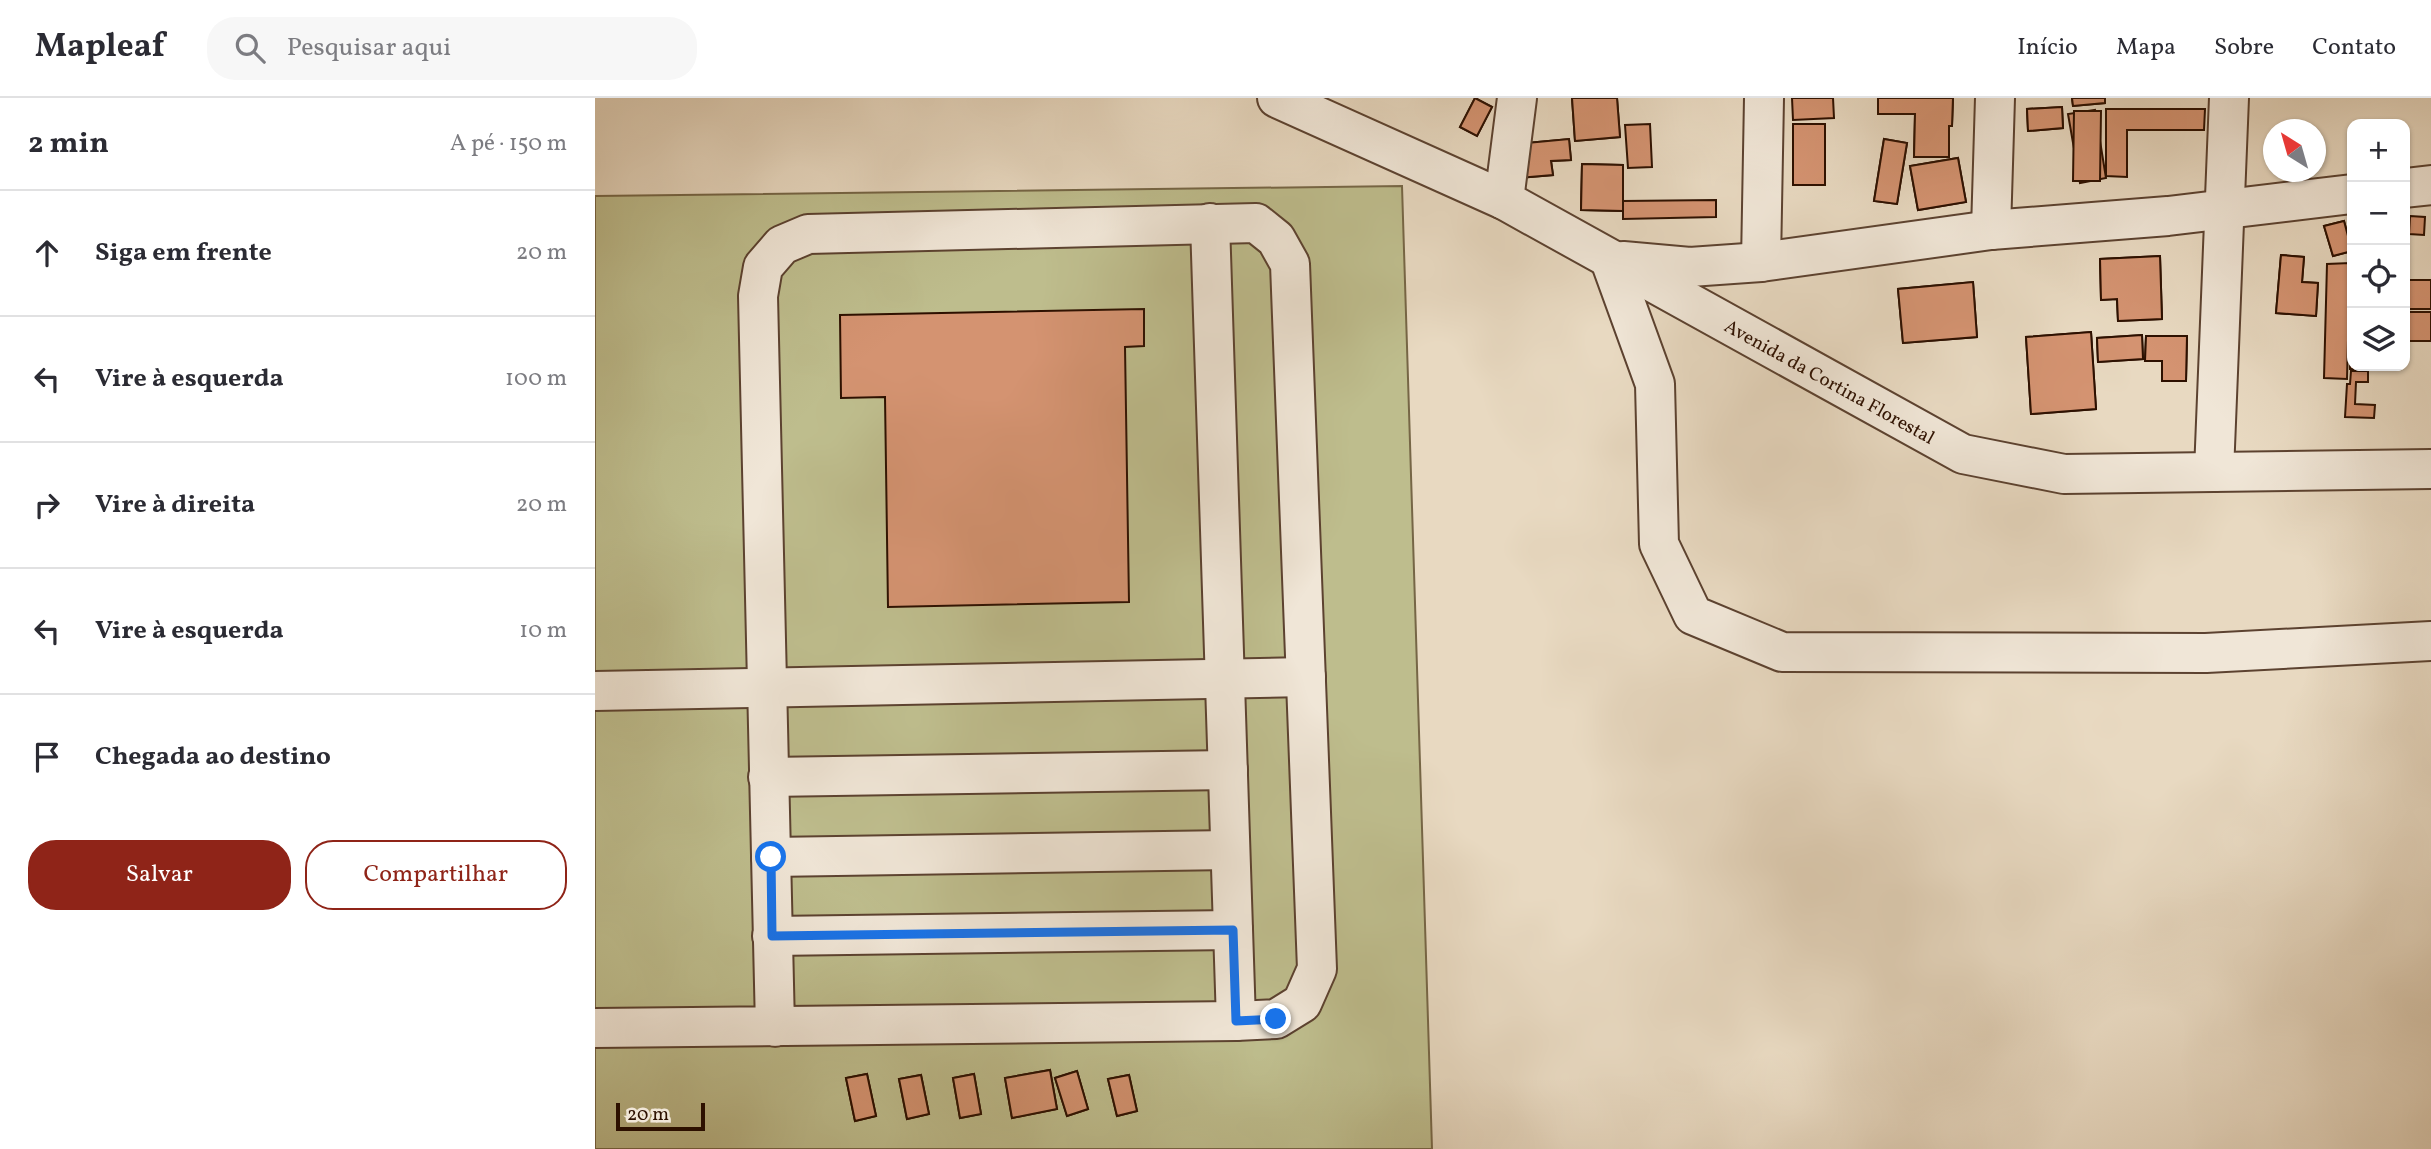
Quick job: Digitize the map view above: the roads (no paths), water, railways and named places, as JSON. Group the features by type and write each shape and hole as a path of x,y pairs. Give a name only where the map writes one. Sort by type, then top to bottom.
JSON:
{"street":[{"name":"Avenida da Cortina Florestal","path":"1277,98 1504,200 1962,454 2064,474 2431,469"},
{"path":"1504,200 1517,98"},
{"path":"1761,262 1764,98"},
{"path":"1991,230 1995,98"},
{"path":"2214,472 2229,98"},
{"path":"2410,187 2431,185"},
{"path":"2347,195 2168,216 1991,230 1761,262 1691,267 1610,260 1655,384 1660,544 1693,615 1782,652 2206,653 2431,641"},
{"path":"1210,223 1236,1021"},
{"path":"595,1028 775,1027 1236,1021 1276,1019 1302,1003 1317,969 1290,264 1276,239 1256,223 808,234 782,245 763,267 758,296 775,1027"},
{"path":"595,691 1306,677"},
{"path":"768,777 1228,770"},
{"path":"771,857 1230,850"},
{"path":"772,936 1233,930"}]}
